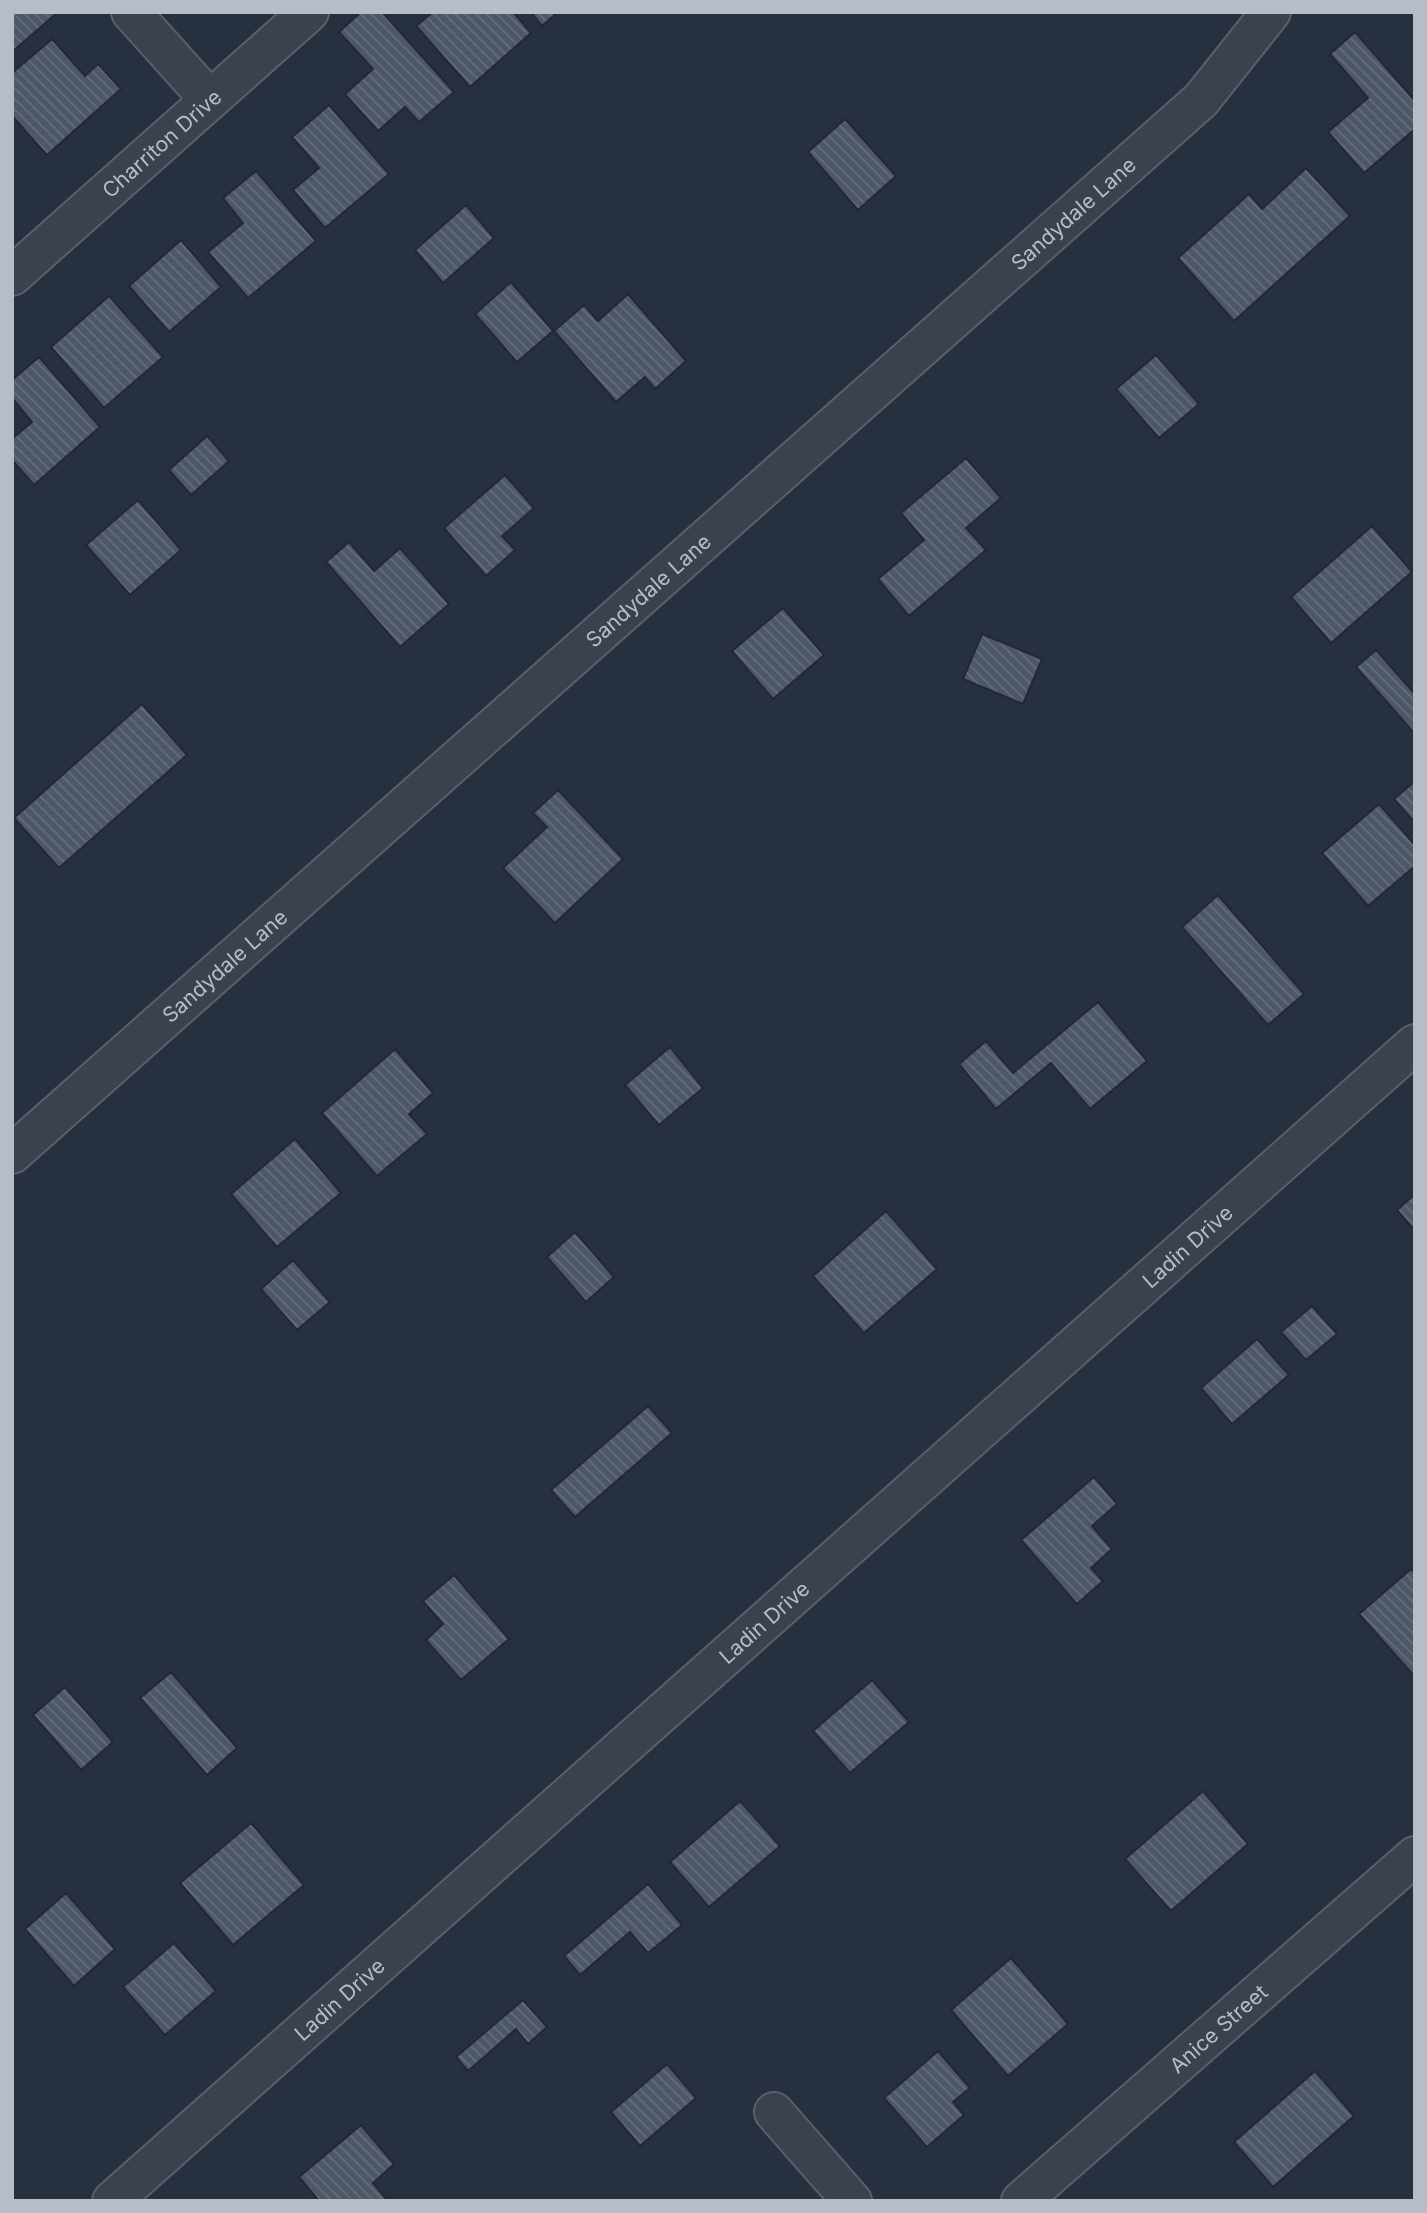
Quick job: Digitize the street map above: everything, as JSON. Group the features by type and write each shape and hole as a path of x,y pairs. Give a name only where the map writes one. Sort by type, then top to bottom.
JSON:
{"street":[{"path":"131,12 210,100"},
{"name":"Charriton Drive","path":"12,276 309,12"},
{"name":"Sandydale Lane","path":"12,1154 1200,100 1271,12"},
{"name":"Ladin Drive","path":"112,2201 1415,1044"},
{"name":"Anice Street","path":"1021,2201 1415,1856"},
{"path":"774,2112 852,2201"}],"building":[{"path":"12,12 58,12 12,52"},
{"path":"361,12 382,12 454,92 419,122 405,107 378,131 345,94 373,69 339,32"},
{"path":"433,12 513,12 531,33 470,87 416,26"},
{"path":"531,12 558,12 542,26"},
{"path":"1355,32 1415,101 1415,129 1364,173 1328,132 1368,98 1330,54"},
{"path":"52,39 85,76 98,64 121,89 47,155 12,116 12,73"},
{"path":"329,105 389,174 325,228 293,190 319,168 292,137"},
{"path":"845,119 896,176 858,210 808,152"},
{"path":"1306,168 1350,216 1234,321 1178,258 1249,194 1262,209"},
{"path":"256,171 316,241 248,298 208,252 243,223 223,198"},
{"path":"466,205 494,238 443,283 415,250"},
{"path":"181,240 221,287 169,332 129,286"},
{"path":"511,282 553,331 517,362 475,314"},
{"path":"628,294 686,361 655,389 645,377 616,402 554,331 584,305 598,321"},
{"path":"109,296 163,357 104,408 51,347"},
{"path":"1156,355 1199,404 1159,438 1116,389"},
{"path":"39,357 100,427 34,485 12,460 12,439 32,422 12,398 12,380"},
{"path":"207,436 229,461 191,495 169,470"},
{"path":"966,458 1001,498 966,528 986,550 909,616 878,579 924,540 901,513"},
{"path":"505,475 534,508 502,536 515,550 486,576 444,528"},
{"path":"138,500 181,550 130,595 86,545"},
{"path":"1372,526 1412,572 1331,643 1291,597"},
{"path":"349,542 374,571 400,548 449,604 400,647 326,562"},
{"path":"783,608 824,655 773,699 732,651"},
{"path":"982,634 1042,659 1023,704 963,679"},
{"path":"1376,650 1415,694 1415,734 1356,667"},
{"path":"142,704 187,755 59,868 14,818"},
{"path":"1415,781 1415,823 1394,799"},
{"path":"558,790 623,859 555,923 503,868 547,827 533,813"},
{"path":"1379,804 1415,845 1415,866 1368,906 1322,853"},
{"path":"1218,895 1304,994 1268,1025 1182,927"},
{"path":"1098,1002 1147,1061 1090,1109 1051,1063 996,1109 959,1064 986,1041 1013,1073"},
{"path":"670,1047 703,1088 659,1125 625,1085"},
{"path":"395,1049 433,1093 409,1114 427,1134 377,1176 322,1113"},
{"path":"295,1139 341,1193 277,1247 231,1194"},
{"path":"1415,1194 1415,1231 1397,1210"},
{"path":"886,1211 937,1269 864,1333 813,1276"},
{"path":"575,1232 614,1277 586,1302 547,1257"},
{"path":"293,1260 330,1302 297,1330 261,1289"},
{"path":"1312,1306 1337,1334 1306,1360 1281,1332"},
{"path":"1257,1339 1289,1375 1232,1424 1201,1388"},
{"path":"648,1406 672,1433 575,1517 551,1490"},
{"path":"1094,1477 1117,1504 1092,1526 1112,1549 1091,1568 1103,1581 1077,1604 1021,1540"},
{"path":"1411,1569 1415,1573 1415,1677 1359,1614"},
{"path":"454,1575 509,1639 461,1680 426,1640 443,1624 423,1601"},
{"path":"171,1672 237,1748 207,1775 140,1698"},
{"path":"872,1680 909,1722 850,1773 813,1731"},
{"path":"65,1687 113,1742 81,1770 33,1715"},
{"path":"1203,1791 1248,1844 1171,1911 1125,1859"},
{"path":"740,1801 780,1846 709,1907 670,1862"},
{"path":"251,1823 304,1885 233,1945 180,1883"},
{"path":"648,1884 682,1925 648,1953 630,1932 580,1975 564,1956"},
{"path":"66,1893 115,1949 74,1986 25,1929"},
{"path":"174,1943 216,1991 165,2035 123,1987"},
{"path":"1011,1958 1068,2024 1008,2076 951,2010"},
{"path":"523,2000 547,2027 528,2044 516,2029 468,2071 456,2057"},
{"path":"938,2051 970,2088 953,2102 964,2115 927,2147 884,2098"},
{"path":"667,2064 696,2098 640,2146 611,2112"},
{"path":"1315,2071 1354,2116 1273,2187 1234,2142"},
{"path":"361,2125 394,2164 373,2183 388,2201 319,2201 299,2177"}]}
